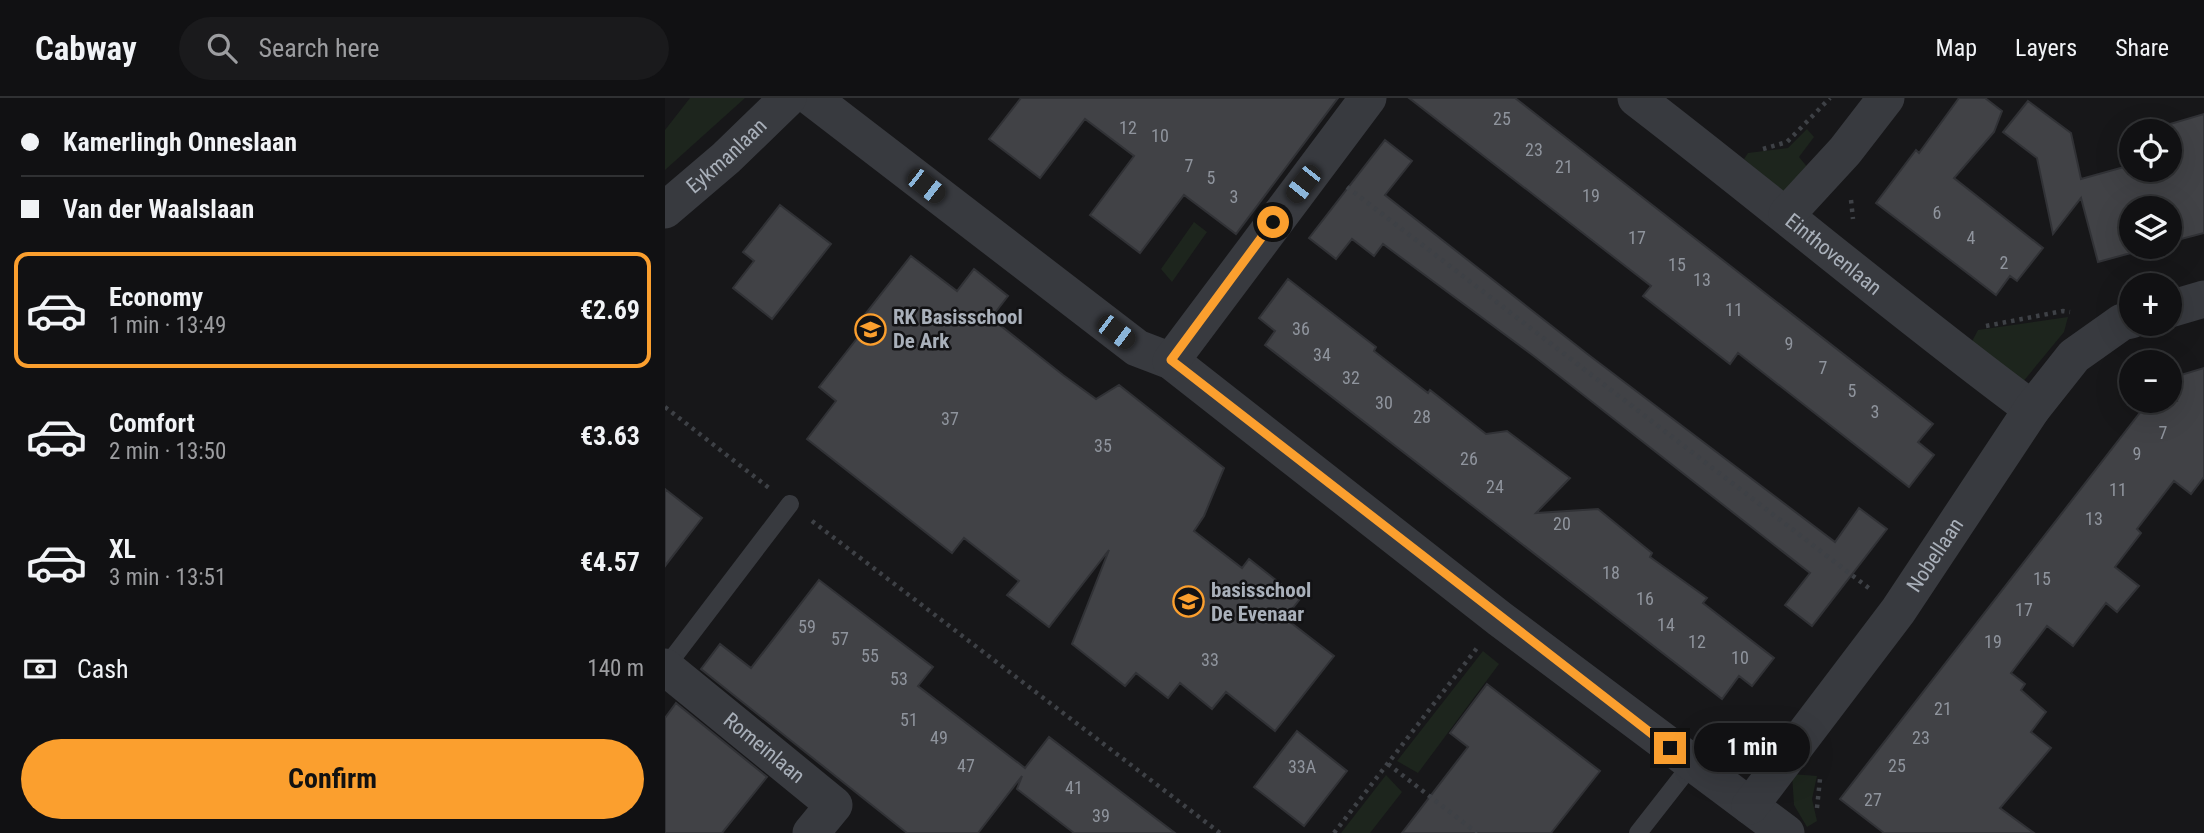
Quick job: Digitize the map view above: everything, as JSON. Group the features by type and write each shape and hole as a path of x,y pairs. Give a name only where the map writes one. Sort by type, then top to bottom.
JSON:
{"street":[{"name":"Eykmanlaan","path":"665,210 726,158 788,98"},
{"path":"812,98 1137,348 1171,360 1500,619 1786,833"},
{"path":"1171,360 1368,98"},
{"name":"Einthovenlaan","path":"1636,98 1787,214 1934,337 2032,409"},
{"path":"1787,214 1845,151 1885,98"},
{"path":"2182,305 2204,299"},
{"name":"Nobellaan","path":"1750,806 1898,611 2032,409 2074,356 2119,326"},
{"name":"Romeinlaan","path":"665,668 834,805 811,833"}],"lane":[{"path":"665,668 790,505"},
{"path":"1638,833 1692,764"}],"path":[{"path":"1755,148 1765,149 1787,142 1830,98"},
{"path":"1845,151 1859,274"},
{"path":"1318,164 1898,611"},
{"path":"1934,337 2063,311 2119,320"},
{"path":"665,407 1220,833"},
{"path":"1334,833 1500,619"},
{"path":"1388,764 1477,833"}],"shaded area":[{"path":"690,98 745,98 665,170 665,130"},
{"path":"1807,129 1814,137 1799,157 1809,169 1783,192 1744,159 1748,153 1788,148"},
{"path":"1194,222 1207,232 1172,282 1161,269"},
{"path":"2068,317 2064,332 2022,383 1968,349 1978,330"},
{"path":"1483,651 1499,664 1418,773 1397,761"},
{"path":"1792,774 1817,776 1812,799 1817,821 1807,827 1794,805"},
{"path":"1386,775 1402,792 1370,833 1341,833"}],"building":[{"path":"1021,98 1338,98 1236,234 1184,195 1140,253 1090,215 1134,156 1085,119 1040,178 989,139"},
{"path":"1409,98 1515,98 1933,424 1918,442 1934,455 1909,487 1738,353 1730,364 1643,296 1651,286"},
{"path":"1959,98 1985,98 2002,111 1994,132 1954,178 2043,248 2017,281 2010,276 1996,295 1876,203 1916,150 1919,153"},
{"path":"2028,101 2071,133 2081,179 2119,168 2119,182 2182,182 2182,120 2204,114 2204,233 2182,239 2182,196 2119,196 2119,256 2098,262 2081,198 2053,234 2037,158 2003,132"},
{"path":"1385,140 1412,161 1385,195 1590,356 1835,542 1859,508 1887,529 1812,626 1785,605 1810,573 1535,357 1383,244 1374,256 1352,239 1336,259 1309,238"},
{"path":"780,205 831,244 772,319 733,288 754,261 743,252"},
{"path":"911,256 957,291 974,269 1008,296 991,318 1096,399 1119,385 1224,468 1204,516 1194,531 1242,568 1249,559 1300,599 1285,618 1334,656 1275,731 1226,692 1212,709 1180,683 1168,698 1136,673 1125,686 1072,644 1109,550 1049,627 1007,595 1019,581 964,538 952,553 807,439 836,401 819,387 866,327 859,322"},
{"path":"1288,279 1376,347 1374,351 1486,434 1507,431 1570,478 1536,513 1598,509 1652,553 1650,557 1707,598 1703,603 1774,658 1752,686 1739,676 1722,699 1265,345 1275,331 1259,318"},
{"path":"2204,368 2204,477 2191,494 2174,481 2137,529 2141,533 2115,567 2139,586 2117,612 2106,603 2073,646 2047,626 2011,673 2025,684 2021,690 2046,712 2031,732 2051,748 2000,808 2034,833 1884,833 1840,799 2140,413 2182,413 2182,375"},
{"path":"665,489 702,518 665,566"},
{"path":"819,580 933,667 918,686 1025,768 1049,737 1175,833 1074,833 1017,789 1022,776 978,833 907,833 701,669 720,644 751,668"},
{"path":"1487,684 1600,771 1551,833 1402,833 1468,747 1450,733"},
{"path":"676,703 767,777 722,833 665,833 665,718"},
{"path":"1297,731 1347,771 1304,826 1254,787"}],"place":[{"name":"RK Basisschool De Ark","path":"870,329"},
{"name":"basisschool De Evenaar","path":"1188,602"}],"route":[{"path":"1273,222 1171,360 1500,619 1670,748"}]}
